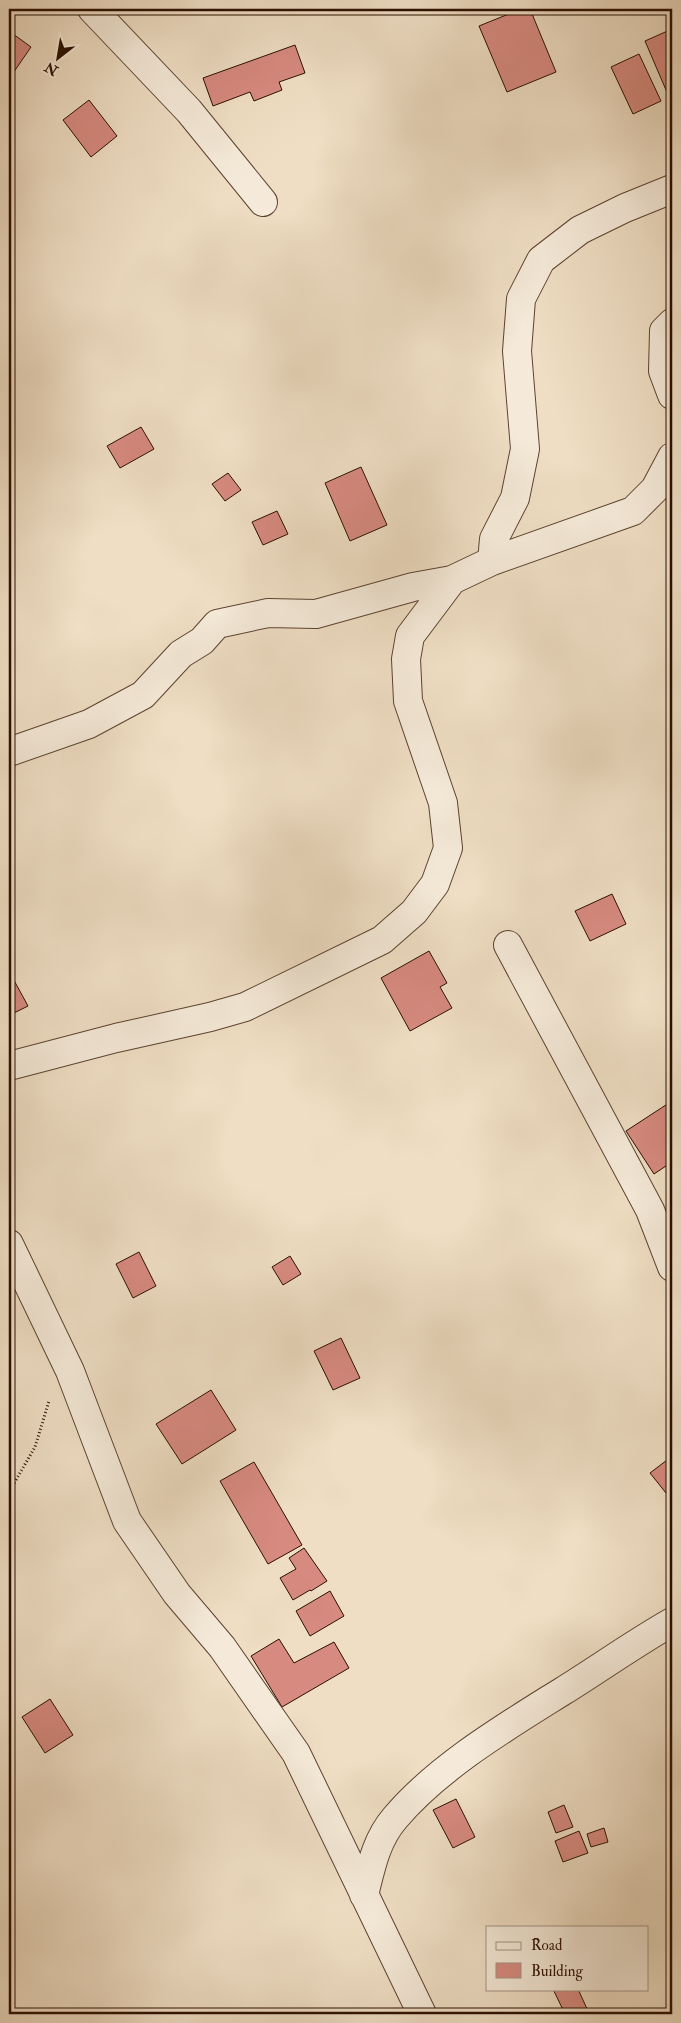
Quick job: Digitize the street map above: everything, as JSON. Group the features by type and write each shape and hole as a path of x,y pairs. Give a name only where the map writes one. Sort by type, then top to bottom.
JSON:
{"street":[{"path":"92,9 189,111 263,202"},
{"path":"492,560 494,539 514,498 525,449 517,351 521,298 541,260 580,230 625,208 672,189"},
{"path":"672,323 664,331 663,371 672,395"},
{"path":"633,511 656,489 672,457"},
{"path":"9,752 89,724 143,695 181,654 202,641 217,624 268,613 316,614 413,587 452,580 492,560 633,511 672,492"},
{"path":"10,1067 116,1038 210,1017 245,1006 382,940 414,912 435,884 448,848 443,803 408,701 406,659 410,636 452,580"},
{"path":"508,944 650,1210 672,1267"},
{"path":"9,1244 70,1371 128,1522 177,1594 222,1647 296,1753 422,2014"},
{"path":"364,1894 375,1851 394,1819 428,1784 517,1720 634,1644 672,1622"}],"path":[{"path":"9,1492 35,1447 43,1417 57,1379 70,1371"}],"building":[{"path":"521,9 530,9 556,72 507,92 479,26"},
{"path":"672,29 672,104 645,41"},
{"path":"9,31 31,47 9,79"},
{"path":"295,45 305,73 279,82 282,90 254,101 250,92 213,106 203,78"},
{"path":"639,54 661,101 633,114 611,67"},
{"path":"89,100 117,136 91,157 63,120"},
{"path":"141,427 154,449 120,468 107,446"},
{"path":"361,467 387,525 350,541 325,483"},
{"path":"228,473 241,490 225,501 212,484"},
{"path":"277,511 288,534 263,545 252,522"},
{"path":"612,894 626,924 590,941 575,911"},
{"path":"429,951 447,983 440,987 452,1008 410,1031 381,978"},
{"path":"9,973 28,1006 10,1015"},
{"path":"672,1101 672,1162 654,1174 626,1131"},
{"path":"139,1252 156,1286 133,1298 116,1264"},
{"path":"290,1256 301,1274 283,1285 272,1267"},
{"path":"341,1338 360,1378 333,1390 314,1351"},
{"path":"211,1390 236,1430 182,1464 156,1424"},
{"path":"671,1457 672,1497 670,1498 650,1473"},
{"path":"254,1462 302,1545 268,1564 220,1481"},
{"path":"304,1548 327,1581 293,1600 280,1578 296,1569 289,1558"},
{"path":"330,1591 344,1616 310,1636 296,1611"},
{"path":"279,1639 294,1663 334,1642 349,1668 282,1707 251,1656"},
{"path":"50,1699 73,1735 45,1753 22,1717"},
{"path":"456,1799 475,1837 453,1848 433,1810"},
{"path":"564,1805 573,1827 556,1833 548,1812"},
{"path":"604,1828 608,1842 591,1847 587,1834"},
{"path":"579,1831 588,1853 563,1862 555,1841"},
{"path":"553,1990 578,1990 588,2011 581,2014 565,2014"}]}
